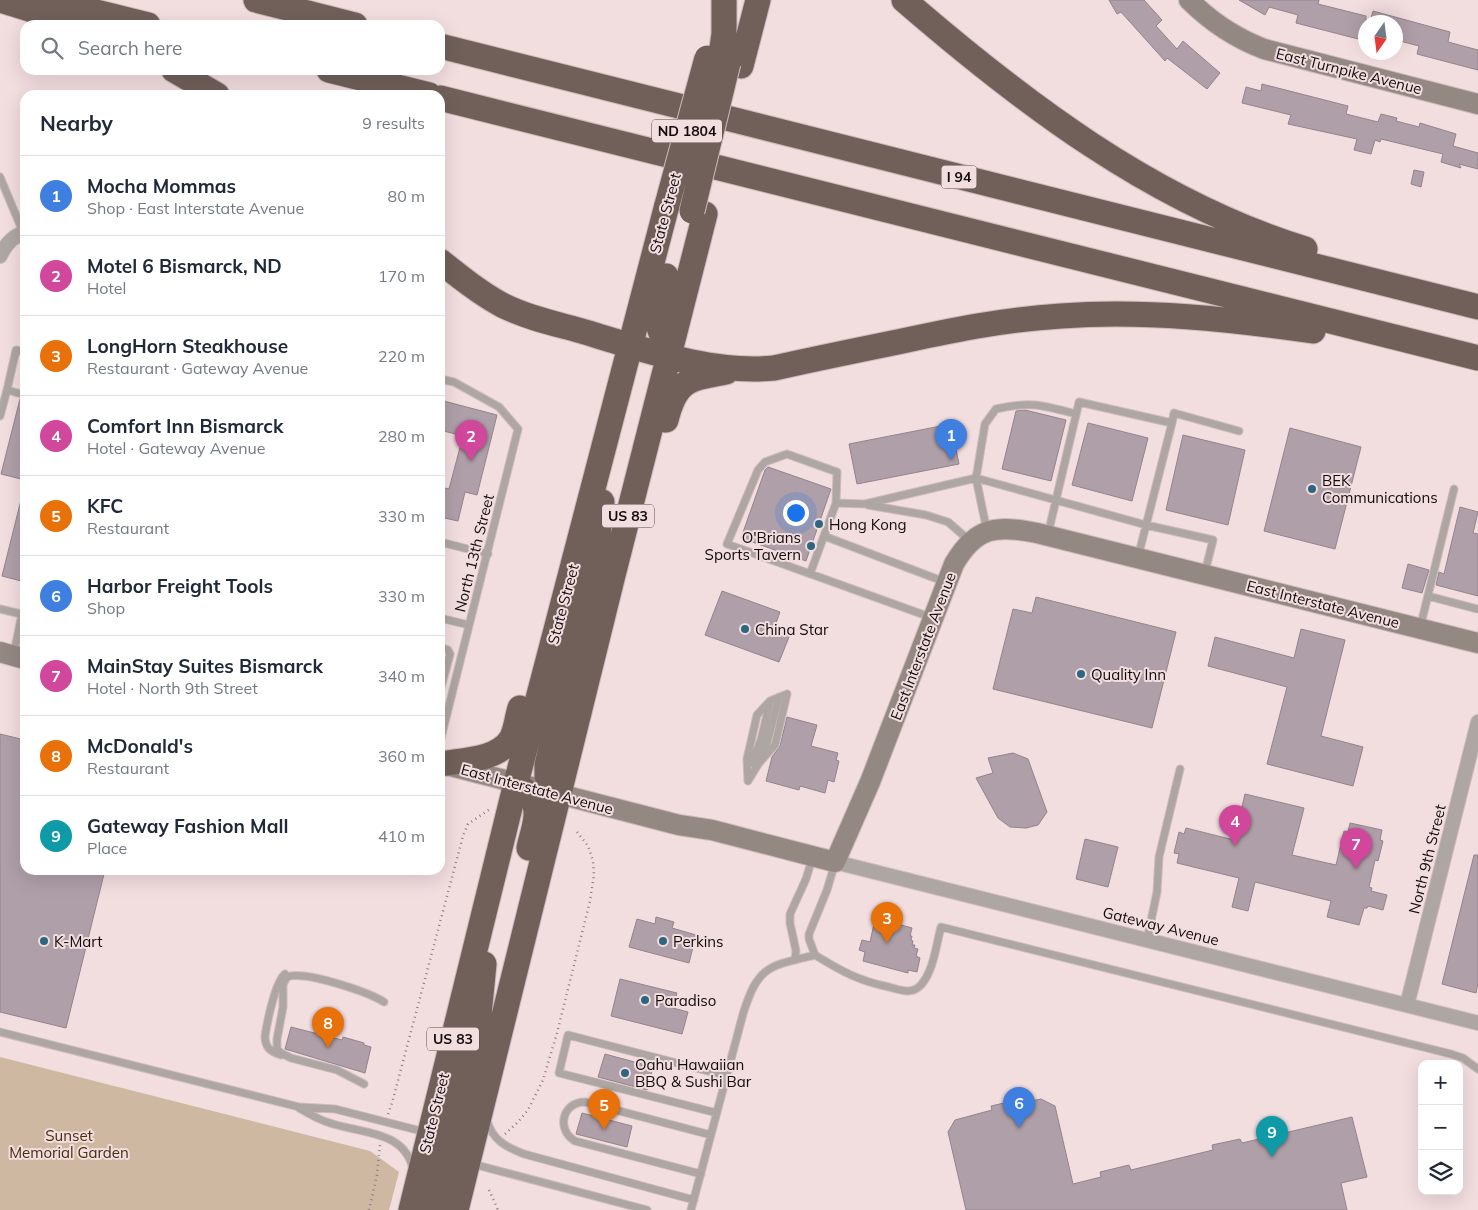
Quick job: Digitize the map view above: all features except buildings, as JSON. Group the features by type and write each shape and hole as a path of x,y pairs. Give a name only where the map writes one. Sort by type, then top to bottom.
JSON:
{"highway":[{"path":"0,0 63,20"},
{"path":"48,0 128,20"},
{"path":"256,0 335,20"},
{"name":"State Street","path":"412,1202 434,1136 516,783 630,345 687,210 724,62 719,0"},
{"path":"724,0 724,62"},
{"path":"724,62 745,0"},
{"name":"State Street","path":"456,1210 464,1159 483,1103 558,794 680,312 687,210 724,62 758,0"},
{"path":"904,0 983,66 1056,120 1117,160 1174,193 1252,230 1302,248 1478,298"},
{"name":"I 94","path":"445,47 1478,307"},
{"path":"183,75 208,90"},
{"path":"349,75 409,90"},
{"path":"445,99 1478,358"},
{"path":"669,355 657,322 658,308 687,210"},
{"path":"445,265 487,296 517,312 630,345 724,368 774,368 950,331 1004,322 1059,316 1114,314 1243,321 1358,337 1478,362"},
{"path":"574,732 594,700 670,405 678,388 693,380 740,369"},
{"path":"445,756 485,756 500,750 511,739 569,523 605,442"},
{"path":"558,794 548,776 547,765 594,567 604,478 605,442"},
{"path":"483,1103 485,1049 492,1001 536,820 536,807 531,797 516,783"},
{"path":"464,1159 454,1140 472,1060 479,1015 484,968 486,906"},
{"path":"434,1136 446,1150 446,1160 434,1210"}],"street":[{"name":"East Turnpike Avenue","path":"1189,0 1222,29 1250,44 1278,53 1478,104"},
{"path":"0,256 9,242 20,235"},
{"name":"East Interstate Avenue","path":"445,758 516,783 678,825 712,830 836,862 870,782 958,558 979,536 1009,529 1048,535 1478,643"},
{"name":"North 9th Street","path":"1407,1005 1478,722"},
{"name":"Gateway Avenue","path":"836,862 1478,1023"}],"lane":[{"path":"0,177 20,223"},
{"path":"0,416 16,350 20,351"},
{"name":"North 13th Street","path":"445,380 454,382 499,407 518,429 488,554 445,709"},
{"path":"7,390 20,393"},
{"path":"1048,535 1079,402 1172,423"},
{"path":"836,503 865,504 926,514 979,536 976,478 985,424 996,409 1016,404 1039,404 1076,414"},
{"path":"1138,558 1174,414 1239,431"},
{"path":"810,574 836,503 837,472 787,454 765,462 758,470 728,544 810,574 933,618"},
{"path":"865,504 976,478 1146,525 1213,540 1204,574"},
{"path":"1420,628 1454,490"},
{"path":"824,536 947,583"},
{"path":"445,543 488,554"},
{"path":"1428,596 1477,609"},
{"path":"0,609 20,614"},
{"path":"445,619 469,625"},
{"path":"13,656 20,630"},
{"path":"445,649 450,654 445,663"},
{"path":"787,694 775,745 748,781 746,759 757,715 770,701 787,694"},
{"path":"748,781 755,761 767,743 778,697"},
{"path":"1147,940 1158,892 1158,857 1180,769"},
{"path":"795,960 796,951 790,914 806,880 813,856"},
{"path":"836,862 809,934 809,939 815,954 839,970 866,982 908,992 920,986 930,969 941,927 1451,1054 1463,1058 1478,1069"},
{"path":"691,1210 743,1014 754,986 760,975 769,969 815,954"},
{"path":"364,1084 337,1070 275,1053 268,1048 265,1041 266,1032 280,980 286,974 298,974 357,989 384,1002"},
{"path":"285,1056 276,1044 283,1008 283,984 287,977 298,974"},
{"path":"0,1032 299,1107 334,1109 434,1136 464,1159 647,1210"},
{"path":"717,1113 560,1072 568,1035 727,1076"},
{"path":"701,1174 575,1141 566,1134 564,1129 565,1116 568,1109 574,1104 585,1102 711,1135"},
{"path":"483,1103 492,1134 497,1140 513,1150 535,1158 694,1200"},
{"path":"299,1107 331,1124 392,1139 400,1145 410,1158 413,1168 412,1202"}],"path":[{"path":"387,1115 392,1103 463,836 468,824 491,809"},
{"path":"504,1134 528,1110 546,1073 590,901 594,876 593,861 588,846 577,832"},
{"path":"369,1210 377,1175 380,1142"},
{"path":"489,1190 498,1210"}],"green space":[{"name":"Sunset Memorial Garden","path":"0,1057 370,1151 399,1172 389,1210 0,1210"}],"place":[{"name":"Mocha Mommas","path":"951,460"},
{"name":"Motel 6 Bismarck, ND","path":"471,461"},
{"name":"BEK Communications","path":"1312,489"},
{"name":"Hong Kong","path":"819,524"},
{"name":"O'Brians Sports Tavern","path":"811,546"},
{"name":"China Star","path":"745,629"},
{"name":"Quality Inn","path":"1081,674"},
{"name":"Comfort Inn Bismarck","path":"1235,846"},
{"name":"MainStay Suites Bismarck","path":"1356,869"},
{"name":"K-Mart","path":"44,941"},
{"name":"Perkins","path":"663,941"},
{"name":"LongHorn Steakhouse","path":"887,943"},
{"name":"Paradiso","path":"645,1000"},
{"name":"McDonald's","path":"328,1048"},
{"name":"Oahu Hawaiian BBQ & Sushi Bar","path":"625,1073"},
{"name":"Harbor Freight Tools","path":"1019,1128"},
{"name":"KFC","path":"604,1130"},
{"name":"Gateway Fashion Mall","path":"1272,1157"}]}
